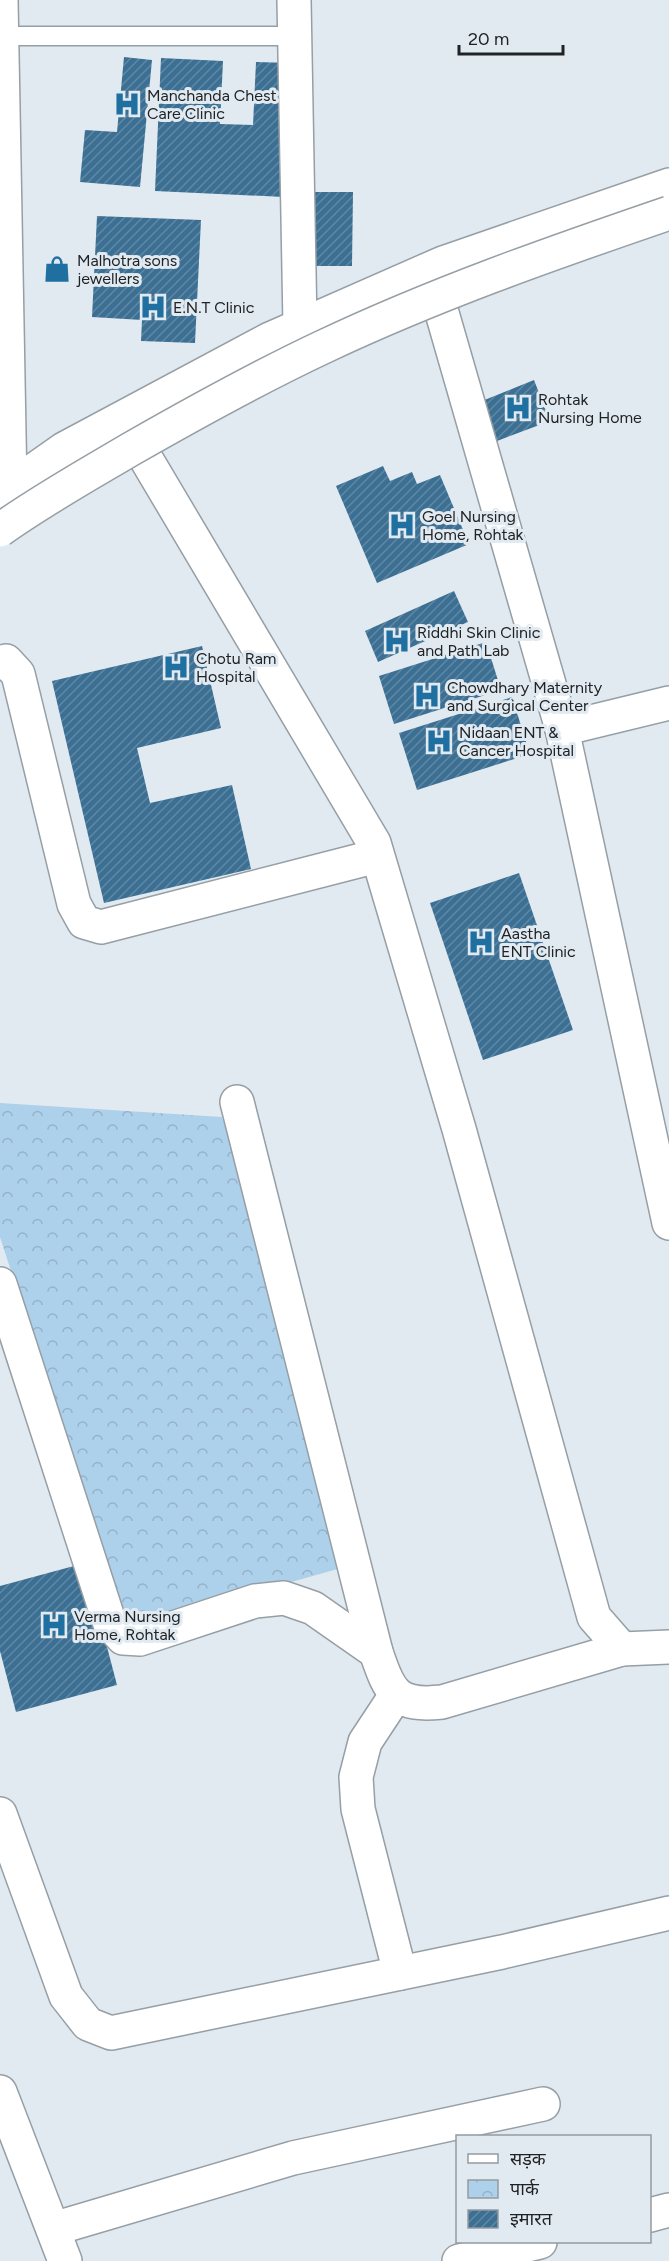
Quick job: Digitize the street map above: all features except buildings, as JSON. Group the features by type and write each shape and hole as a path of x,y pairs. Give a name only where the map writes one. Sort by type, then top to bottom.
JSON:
{"street":[{"path":"2,0 5,491"},
{"path":"294,0 300,326"},
{"path":"5,491 64,449 270,339 443,263 669,185"},
{"path":"0,530 33,507 210,404 323,347 425,302 552,253 669,213"},
{"path":"0,542 87,482 290,368 440,306 669,226"},
{"path":"440,306 562,729 669,1223"},
{"path":"104,427 142,452 374,843 459,1129 583,1583 594,1617 622,1649"},
{"path":"0,663 6,661 18,674 74,904 84,922 101,927 377,856"},
{"path":"562,729 669,703"},
{"path":"237,1102 375,1652 383,1674 396,1695 417,1705 442,1702 622,1649 669,1647"},
{"path":"0,1284 110,1624 123,1638 140,1639 255,1601 284,1598 313,1608 375,1652"},
{"path":"396,1695 365,1742 356,1777 358,1809 400,1974"},
{"path":"0,1814 66,1996 88,2024 111,2033 400,1974 669,1913"},
{"path":"0,2092 65,2261"},
{"path":"53,2229 293,2158 543,2104"},
{"path":"651,2215 669,2210"},
{"path":"459,2261 532,2243"}],"lane":[{"path":"2,36 295,36"}],"green space":[{"path":"0,1103 222,1117 354,1522 359,1563 127,1628 0,1237"}],"place":[{"name":"Manchanda Chest Care Clinic","path":"127,104"},
{"name":"Malhotra sons jewellers","path":"57,269"},
{"name":"E.N.T Clinic","path":"153,307"},
{"name":"Rohtak Nursing Home","path":"518,408"},
{"name":"Goel Nursing Home, Rohtak","path":"402,525"},
{"name":"Riddhi Skin Clinic and Path Lab","path":"397,641"},
{"name":"Chotu Ram Hospital","path":"176,667"},
{"name":"Chowdhary Maternity and Surgical Center","path":"427,696"},
{"name":"Nidaan ENT & Cancer Hospital","path":"439,741"},
{"name":"Aastha ENT Clinic","path":"481,942"},
{"name":"Verma Nursing Home, Rohtak","path":"54,1625"}]}
